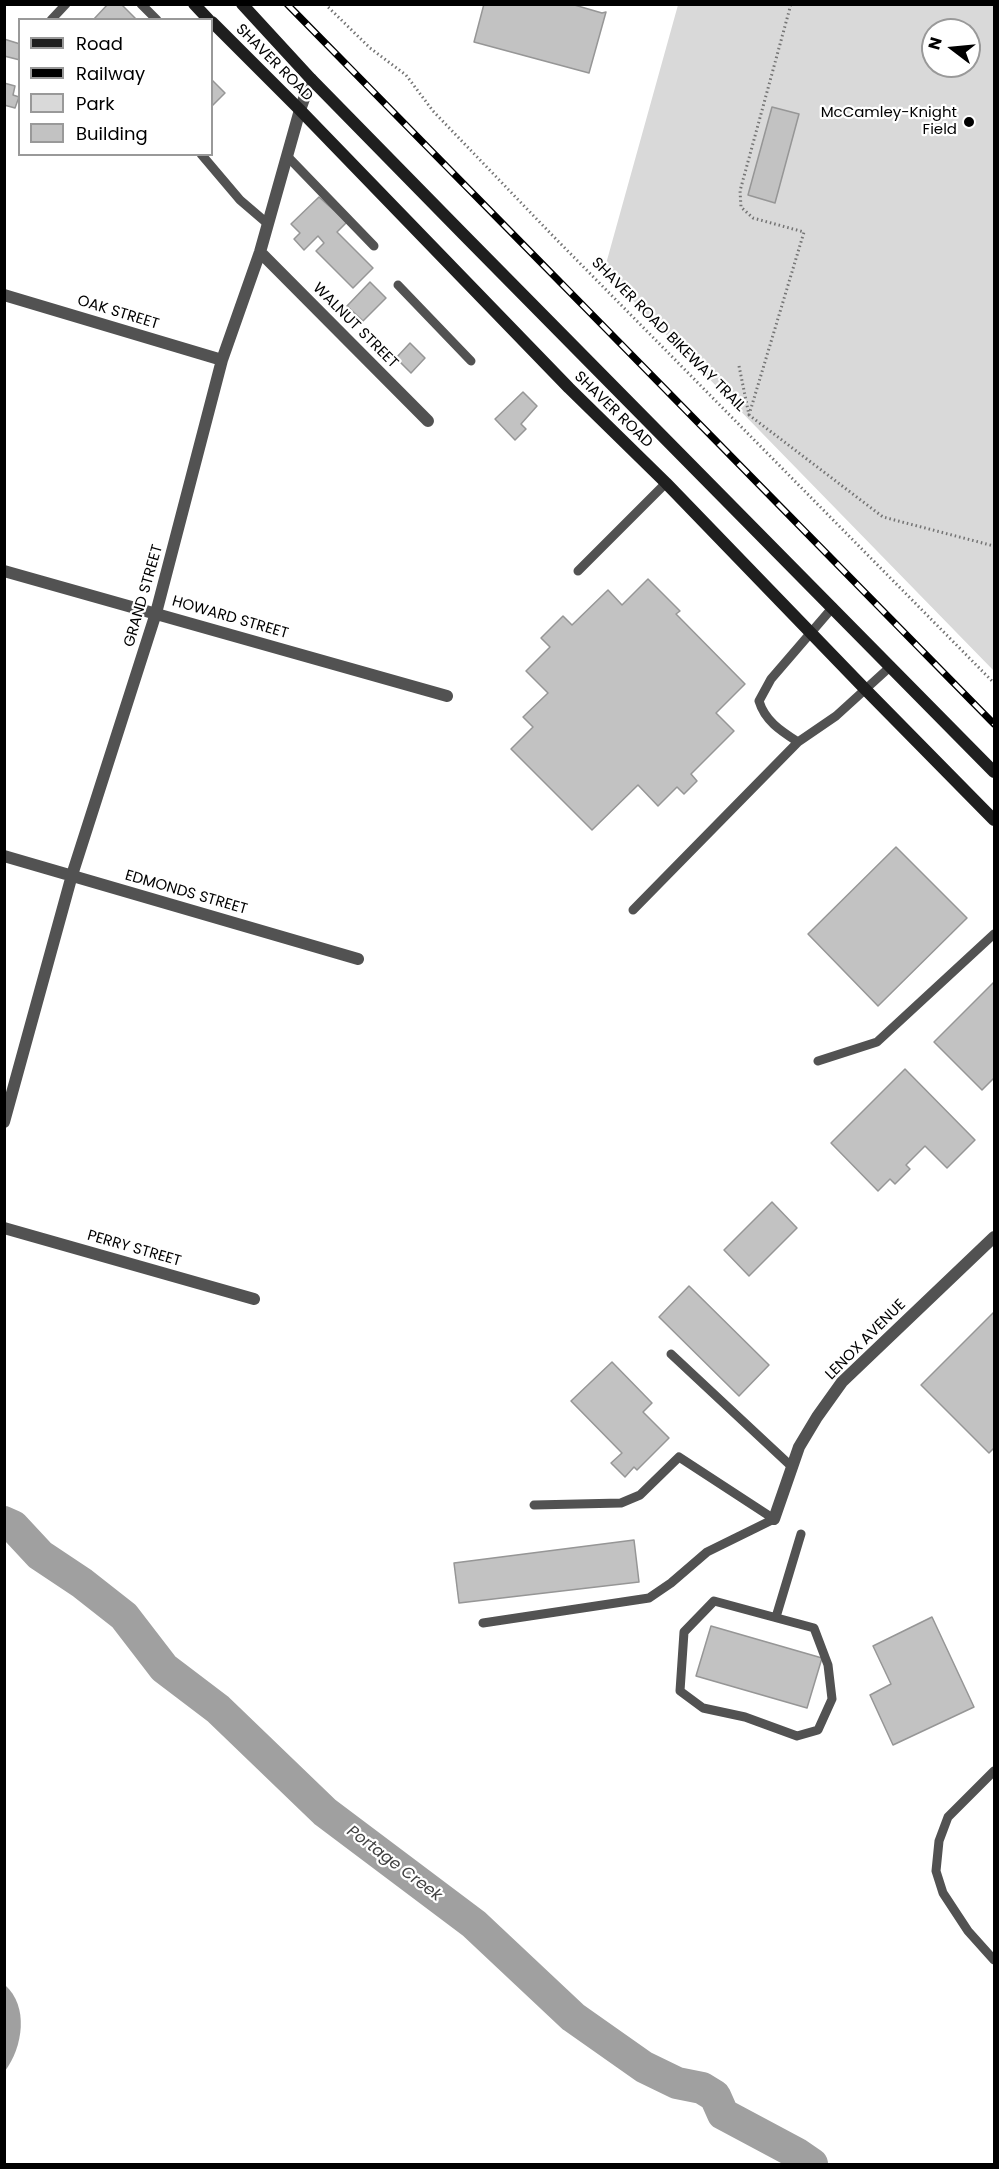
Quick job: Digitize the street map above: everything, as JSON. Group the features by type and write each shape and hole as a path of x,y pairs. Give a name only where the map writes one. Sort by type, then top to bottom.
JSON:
{"main road":[{"name":"SHAVER ROAD","path":"194,4 207,18"},
{"name":"SHAVER ROAD","path":"242,4 311,79 994,772"},
{"name":"SHAVER ROAD","path":"213,24 994,819"}],"street":[{"name":"GRAND STREET","path":"4,1122 72,875 156,613 222,360 260,252 311,79"},
{"name":"WALNUT STREET","path":"260,252 428,421"},
{"name":"OAK STREET","path":"4,295 222,360"},
{"name":"HOWARD STREET","path":"4,571 447,696"},
{"name":"EDMONDS STREET","path":"4,856 358,958"},
{"name":"PERRY STREET","path":"4,1228 255,1299"},
{"name":"LENOX AVENUE","path":"774,1519 799,1448 817,1417 842,1382 994,1237"}],"lane":[{"path":"53,18 66,4"},
{"path":"141,4 155,18"},
{"path":"203,156 240,200 268,224"},
{"path":"287,156 374,246"},
{"path":"399,285 471,361"},
{"path":"578,572 666,483"},
{"path":"798,742 780,731 763,712 759,701 771,679 833,607"},
{"path":"633,910 798,742 836,716 891,666"},
{"path":"818,1061 877,1042 994,934"},
{"path":"671,1354 791,1466"},
{"path":"534,1505 621,1503 640,1495 680,1457 774,1519"},
{"path":"483,1623 649,1598 671,1583 707,1552 774,1519"},
{"path":"776,1617 801,1534"},
{"path":"714,1601 776,1617 814,1628 828,1665 832,1699 818,1730 797,1736 745,1717 703,1708 680,1691 684,1632 714,1601"},
{"path":"994,1771 948,1817 939,1840 936,1871 943,1893 968,1931 994,1960"}],"path":[{"name":"SHAVER ROAD BIKEWAY TRAIL","path":"325,4 370,48 405,75 433,111 545,228 994,683"},
{"path":"749,415 804,232 753,218 741,207 740,191 791,4"},
{"path":"740,366 749,415 883,517 994,546"}],"green space":[{"path":"678,5 994,5 994,671 604,271"}],"shaded area":[{"path":"5,1985 18,2004 21,2027 16,2050 5,2071"}],"building":[{"path":"108,4 121,4 135,18 95,18"},
{"path":"484,4 571,4 602,13 606,12 589,73 474,42"},
{"path":"4,39 18,43 18,60 4,56"},
{"path":"213,81 225,93 213,105"},
{"path":"4,83 15,86 13,95 18,97 18,100 15,108 4,105"},
{"path":"772,107 799,114 775,203 748,195"},
{"path":"319,197 347,222 337,232 373,268 353,288 316,251 324,243 318,236 304,250 294,239 300,233 291,224"},
{"path":"370,282 386,298 363,321 347,306"},
{"path":"410,343 425,358 411,373 396,358"},
{"path":"523,392 537,406 521,424 526,429 515,440 495,419"},
{"path":"648,579 680,611 676,614 745,684 716,713 734,731 691,774 697,781 684,794 677,787 658,806 638,785 592,830 511,749 533,727 523,717 548,693 526,671 550,647 541,638 563,616 572,625 608,590 622,605"},
{"path":"896,847 967,918 878,1006 808,934"},
{"path":"994,982 994,1078 982,1090 934,1042"},
{"path":"905,1069 975,1140 947,1168 925,1146 906,1165 910,1169 895,1184 890,1179 878,1191 831,1143"},
{"path":"772,1202 797,1228 749,1276 724,1250"},
{"path":"689,1286 769,1365 739,1396 659,1317"},
{"path":"994,1312 994,1448 989,1453 921,1385"},
{"path":"612,1362 652,1403 643,1412 669,1438 637,1470 634,1467 625,1477 611,1463 622,1453 571,1401"},
{"path":"634,1540 639,1582 459,1603 454,1563"},
{"path":"932,1617 974,1707 893,1745 870,1695 891,1684 873,1646"},
{"path":"711,1626 822,1658 807,1708 696,1676"}],"waterway":[{"name":"Portage Creek","path":"4,1522 13,1526 40,1555 82,1583 124,1616 164,1668 218,1709 325,1812 474,1924 573,2017 644,2067 677,2083 702,2088 715,2096 723,2114 812,2164"}],"railway":[{"path":"287,4 994,724"}],"place":[{"name":"McCamley-Knight Field","path":"969,122"}]}
